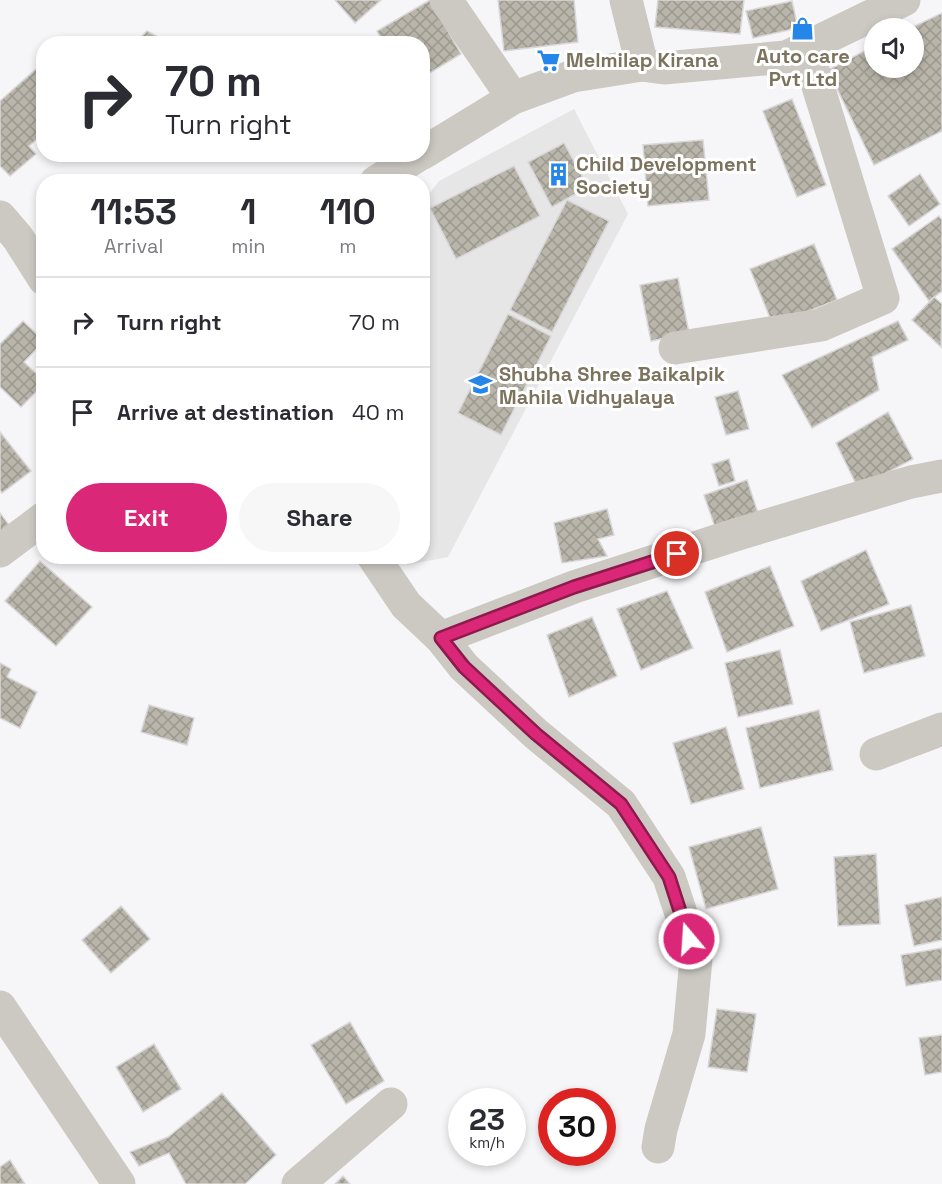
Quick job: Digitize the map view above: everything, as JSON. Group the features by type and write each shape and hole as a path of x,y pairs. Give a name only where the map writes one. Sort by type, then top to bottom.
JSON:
{"street":[{"path":"447,0 513,98"},
{"path":"626,0 642,65"},
{"path":"430,149 513,98 573,76 642,65 664,68 786,57 904,0"},
{"path":"675,348 822,325 883,298 806,47"},
{"path":"389,174 409,162"},
{"path":"0,217 18,238 36,266"},
{"path":"441,638 574,587 727,537 911,482 942,476"},
{"path":"0,551 36,524"},
{"path":"378,564 406,605 441,638 464,667 536,734 621,804 669,877 696,959 689,1034 661,1129 658,1147"},
{"path":"876,754 942,729"},
{"path":"0,1007 119,1184"},
{"path":"298,1184 391,1104"}],"shaded area":[{"name":"Shubha Shree Baikalpik Mahila Vidhyalaya","path":"574,109 628,214 448,557 430,561 430,193 439,181"}],"building":[{"path":"335,0 381,0 355,23"},
{"path":"430,0 461,54 430,73 430,36 380,36 377,31"},
{"path":"498,0 574,0 578,42 504,51"},
{"path":"658,0 744,0 740,34 655,27"},
{"path":"792,1 798,28 753,38 746,11"},
{"path":"942,13 942,131 874,165 828,70 864,51 864,78 924,78 924,22"},
{"path":"147,31 156,36 142,36"},
{"path":"36,69 36,140 29,146 36,154 10,176 0,166 0,101"},
{"path":"792,99 826,185 797,197 763,111"},
{"path":"703,140 709,200 648,206 643,145"},
{"name":"Child Development Society","path":"564,143 588,187 552,207 528,162"},
{"path":"514,166 540,216 456,259 430,208"},
{"path":"920,174 940,204 909,226 888,196"},
{"path":"567,200 609,221 552,332 510,310"},
{"path":"939,216 942,220 942,291 929,301 892,249"},
{"path":"814,244 837,300 773,325 750,269"},
{"path":"678,278 689,333 651,341 640,285"},
{"path":"934,297 942,304 941,347 912,320"},
{"path":"508,314 551,336 501,435 458,413"},
{"path":"23,321 36,333 36,349 24,362 36,373 36,392 21,407 0,387 0,344"},
{"path":"898,321 908,340 872,357 879,390 812,428 782,375"},
{"path":"738,391 749,429 726,435 715,397"},
{"path":"888,412 913,459 858,488 836,443"},
{"path":"0,432 31,471 2,493 0,490"},
{"path":"729,459 735,481 719,486 712,464"},
{"path":"747,480 759,516 716,530 704,495"},
{"path":"607,509 614,535 598,539 607,556 562,563 554,523"},
{"path":"0,513 15,533 0,545"},
{"path":"866,550 889,604 821,631 801,581"},
{"path":"37,564 43,564 92,607 56,646 5,601"},
{"path":"770,566 794,626 727,652 705,592"},
{"path":"667,591 693,648 641,670 617,609"},
{"path":"911,605 925,656 864,673 850,622"},
{"path":"592,617 617,676 569,697 547,635"},
{"path":"780,650 793,704 738,717 725,663"},
{"path":"0,663 11,669 7,677 37,692 20,728 0,718"},
{"path":"149,705 194,718 187,745 141,732"},
{"path":"819,710 833,770 760,788 746,728"},
{"path":"726,727 744,789 691,804 673,743"},
{"path":"761,827 778,889 706,909 689,847"},
{"path":"876,854 880,924 838,926 834,857"},
{"path":"942,897 942,940 914,946 905,905"},
{"path":"121,906 150,939 111,973 82,940"},
{"path":"942,948 942,980 906,986 901,955"},
{"path":"717,1009 756,1014 747,1072 708,1067"},
{"path":"350,1022 384,1081 346,1104 311,1045"},
{"path":"942,1035 942,1072 925,1075 919,1038"},
{"path":"154,1044 181,1089 143,1112 116,1067"},
{"path":"222,1093 276,1155 245,1184 186,1184 169,1153 139,1166 130,1152 168,1137"},
{"path":"10,1160 25,1184 0,1184 0,1167"},
{"path":"343,1176 350,1184 335,1184"}],"place":[{"name":"Auto care Pvt Ltd","path":"803,28"},
{"name":"Melmilap Kirana","path":"548,60"},
{"name":"Child Development Society","path":"558,175"},
{"name":"Shubha Shree Baikalpik Mahila Vidhyalaya","path":"481,385"}],"route":[{"path":"677,554 574,587 441,638 464,667 536,734 621,804 669,877 689,939"}]}
